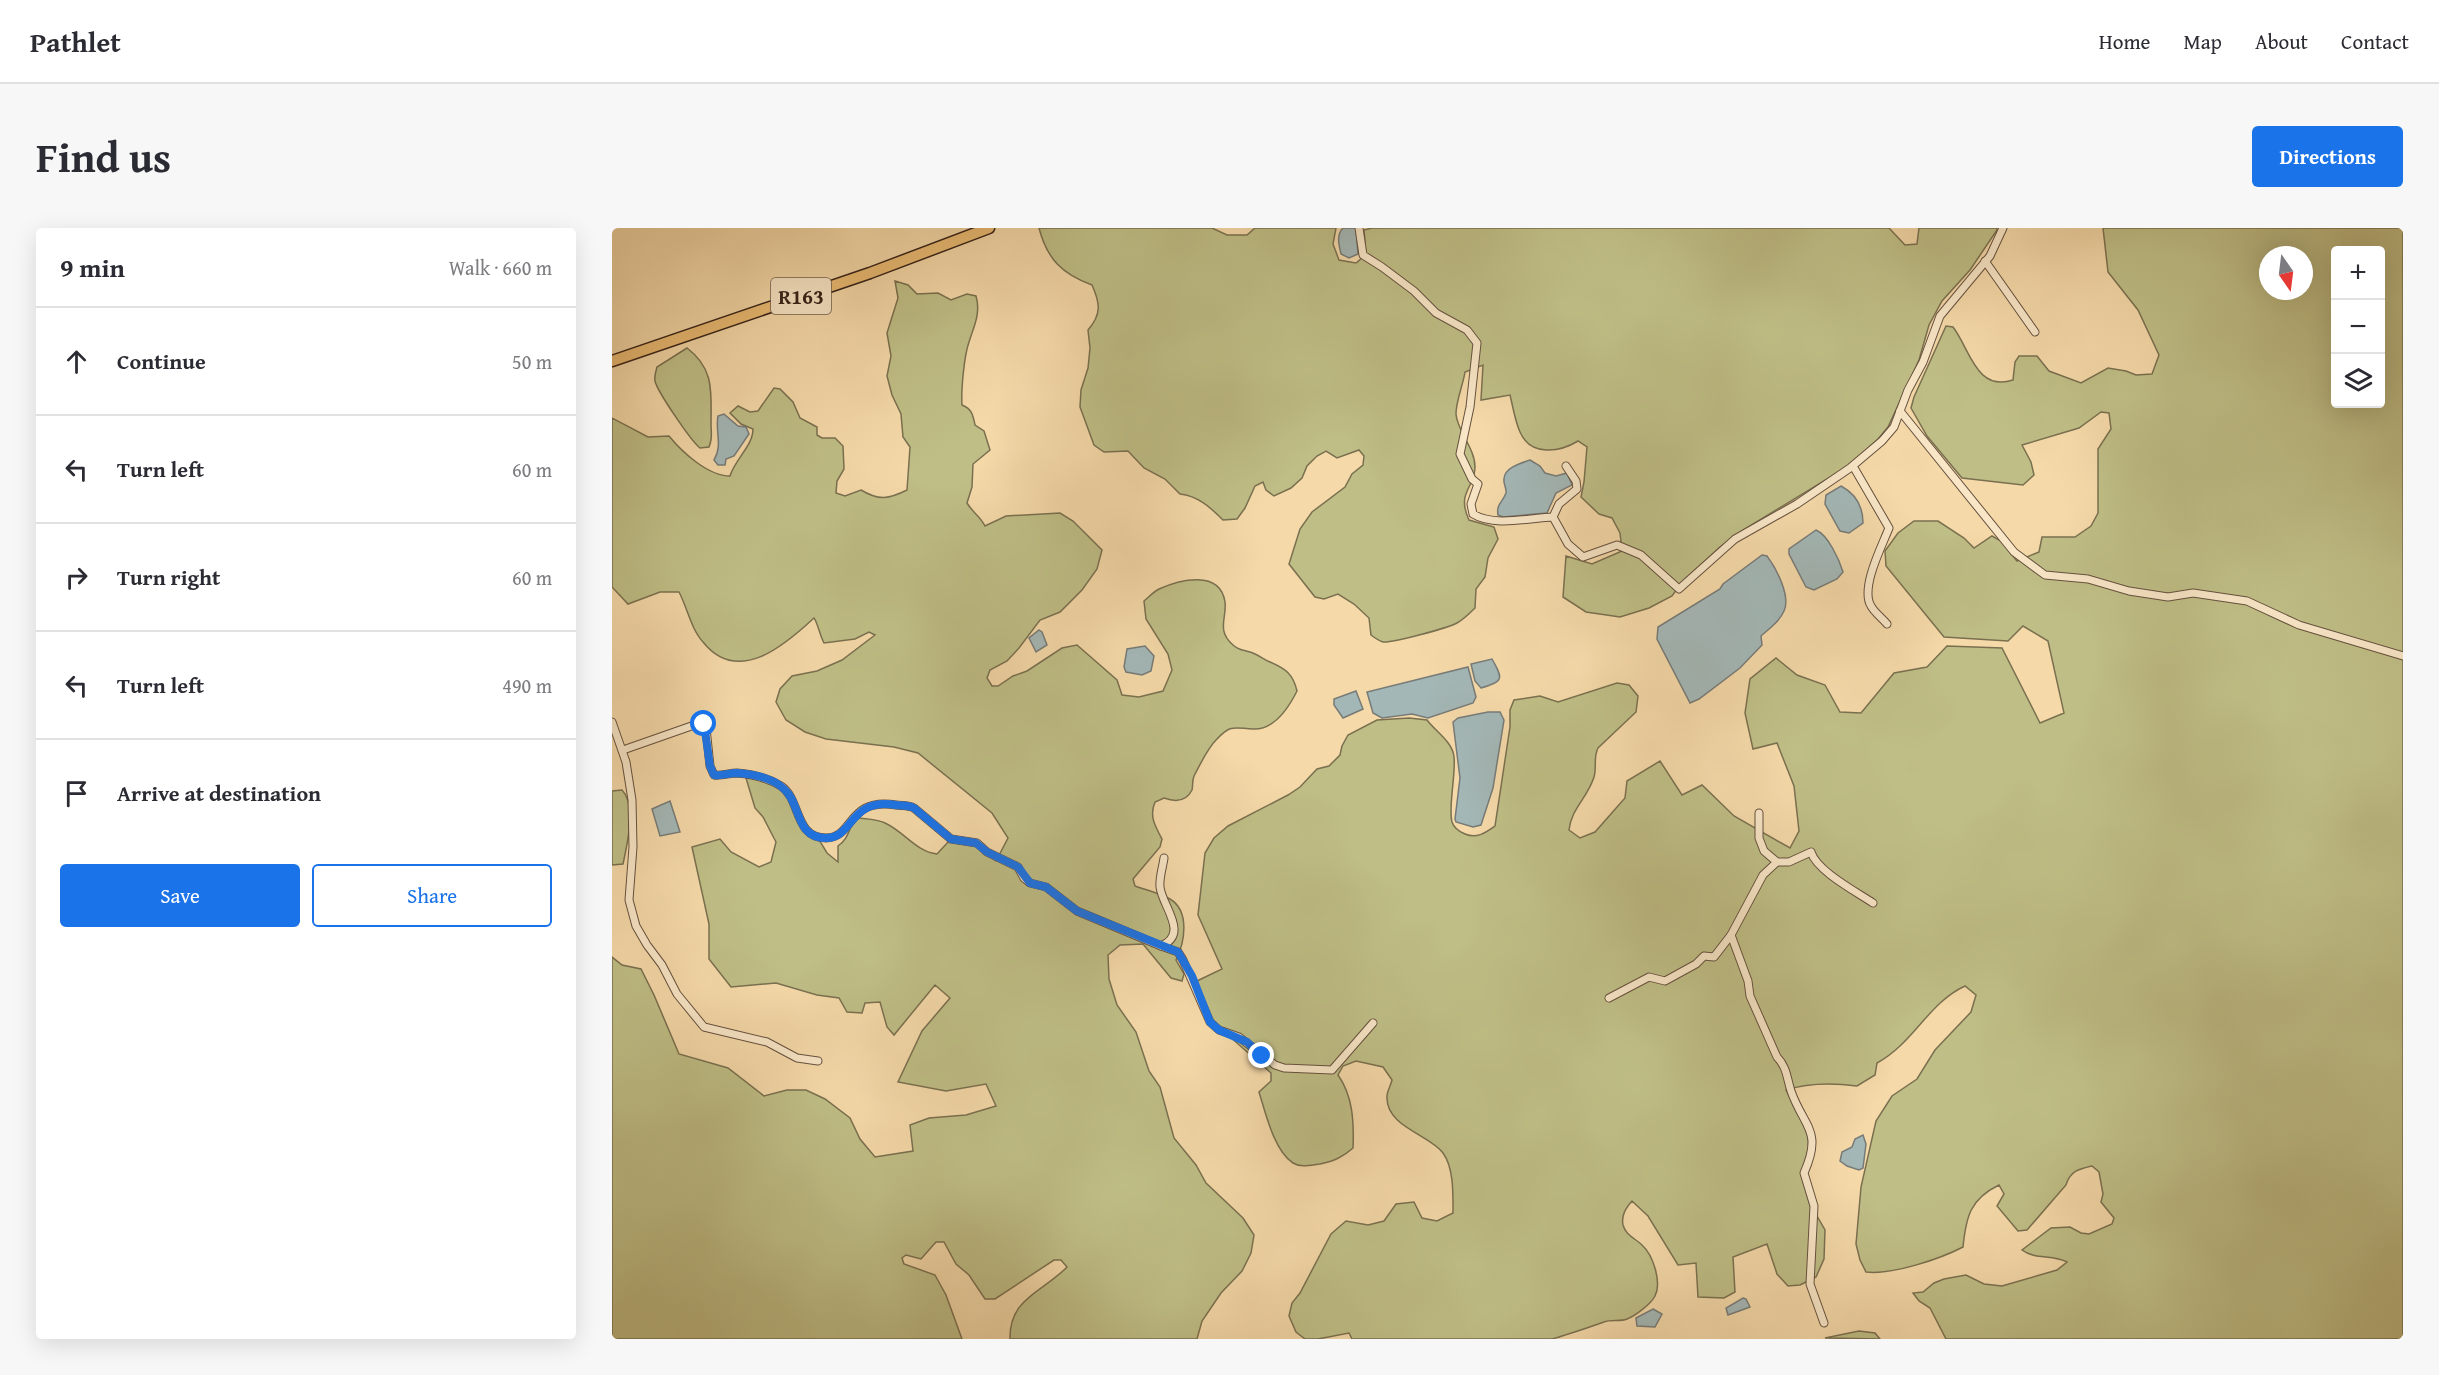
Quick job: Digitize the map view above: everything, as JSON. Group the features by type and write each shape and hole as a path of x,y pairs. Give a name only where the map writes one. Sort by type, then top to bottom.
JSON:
{"main road":[{"name":"R163","path":"612,361 870,273 988,228"}],"street":[{"path":"1359,228 1363,255 1414,291 1436,313 1467,330 1478,342 1470,407 1460,454 1472,479 1478,483 1471,504 1473,514 1481,519 1505,520 1553,517"},
{"path":"1553,517 1568,544 1583,557 1617,545 1641,555 1679,589 1747,531 1797,504 1853,466 1882,441 1894,427 1908,390 1923,362 1940,316 1985,261 2003,228"},
{"path":"1985,261 2035,332"},
{"path":"1900,411 2014,552 2044,575 2088,579 2129,591 2168,597 2193,593 2247,601 2299,625 2403,656"},
{"path":"1553,517 1559,504 1577,489 1576,481 1566,466"},
{"path":"1853,466 1889,528 1870,576 1869,591 1870,605 1887,624"},
{"path":"612,722 622,750 633,814 629,900 636,926 647,945 662,965 677,994 704,1027 767,1042 797,1058 818,1061"},
{"path":"622,750 700,723 706,728 710,766 714,775 735,773 752,775 779,784 791,797 801,824 816,836 825,838 834,837 840,833 855,815 870,805 886,803 914,808 951,839 976,843 987,852 1018,867 1030,883 1046,887 1077,911 1178,952 1210,1022 1219,1030 1247,1042 1275,1065 1284,1068 1332,1070 1373,1023"},
{"path":"1759,813 1759,838 1764,851 1777,862 1789,862 1811,852 1814,860 1829,874 1873,903"},
{"path":"1161,946 1167,943 1174,933 1175,924 1167,909 1160,886 1164,858"},
{"path":"1609,998 1649,977 1665,981 1696,964 1704,956 1714,957 1731,935 1763,875 1777,862"},
{"path":"1731,935 1748,981 1750,996 1812,1133 1812,1154 1804,1173 1814,1206 1810,1284 1824,1323"}],"shaded area":[{"path":"1039,228 1212,228 1227,235 1247,235 1255,228 1336,228 1333,244 1339,260 1356,263 1364,252 1364,230 1372,228 1889,228 1905,245 1917,244 1919,228 1997,228 1997,230 1970,270 1942,301 1929,325 1919,360 1888,427 1878,439 1847,467 1743,530 1720,547 1683,581 1672,596 1649,608 1620,617 1586,612 1563,597 1566,556 1592,564 1622,551 1620,533 1612,518 1599,514 1581,497 1587,447 1578,441 1555,450 1538,449 1531,446 1520,432 1510,395 1481,400 1483,365 1465,372 1456,414 1459,427 1472,453 1475,467 1464,503 1469,520 1494,527 1498,539 1488,558 1485,577 1476,589 1475,608 1457,623 1408,638 1383,642 1371,635 1369,618 1354,604 1338,594 1324,599 1315,597 1289,564 1300,529 1312,512 1345,487 1352,474 1363,465 1364,456 1359,450 1337,458 1326,451 1307,466 1302,478 1291,488 1274,496 1266,490 1263,482 1255,486 1237,519 1223,520 1203,503 1180,494 1165,479 1144,468 1128,451 1104,452 1094,445 1080,407 1081,390 1088,368 1090,348 1088,330 1098,313 1097,297 1092,285 1072,276 1051,257"},
{"path":"1343,228 1356,228 1358,254 1349,258 1341,254 1339,247 1339,237"},
{"path":"2103,228 2403,228 2403,1339 1946,1339 1930,1308 1919,1301 1913,1293 1923,1292 1934,1283 1944,1279 1966,1275 1984,1284 2002,1286 2057,1270 2067,1262 2033,1255 2022,1250 2051,1228 2070,1227 2081,1233 2089,1234 2112,1224 2114,1218 2101,1202 2103,1194 2099,1172 2092,1166 2073,1174 2027,1230 2018,1231 1997,1206 2004,1194 1999,1185 1982,1196 1971,1210 1963,1247 1916,1265 1889,1271 1866,1272 1856,1244 1861,1187 1876,1121 1892,1096 1917,1079 1935,1050 1971,1012 1976,995 1965,986 1941,1002 1901,1045 1877,1063 1875,1075 1857,1086 1821,1084 1786,1090 1808,1130 1809,1155 1801,1174 1809,1202 1825,1230 1824,1259 1816,1277 1800,1285 1788,1286 1777,1274 1767,1244 1733,1257 1735,1292 1724,1298 1698,1297 1696,1263 1678,1265 1648,1216 1632,1201 1624,1212 1624,1229 1650,1255 1657,1276 1657,1290 1653,1299 1643,1309 1627,1319 1607,1321 1552,1339 1352,1339 1349,1333 1305,1339 1296,1332 1289,1316 1292,1303 1300,1293 1331,1234 1346,1221 1368,1225 1384,1221 1396,1204 1414,1202 1422,1218 1437,1221 1453,1213 1451,1174 1443,1153 1394,1116 1389,1108 1387,1096 1392,1080 1383,1067 1356,1061 1343,1066 1338,1075 1350,1100 1353,1148 1334,1160 1306,1166 1293,1163 1281,1150 1271,1130 1259,1092 1271,1081 1271,1073 1211,1020 1197,981 1222,969 1198,915 1205,853 1214,838 1228,826 1300,787 1317,769 1329,766 1340,755 1348,735 1377,720 1409,718 1427,720 1450,746 1454,757 1452,822 1457,830 1465,834 1473,836 1481,834 1495,826 1510,727 1510,710 1514,700 1540,696 1558,702 1617,683 1629,685 1638,696 1636,712 1598,748 1594,777 1576,809 1569,830 1580,838 1595,832 1625,798 1627,781 1660,761 1682,795 1702,785 1734,816 1790,848 1799,831 1794,786 1777,743 1753,749 1745,713 1750,679 1776,658 1797,675 1825,685 1840,712 1861,713 1894,673 1927,667 1947,646 2002,648 2040,723 2064,713 2048,641 2023,626 2008,641 1944,637 1886,566 1885,551 1898,533 1914,521 1938,521 1964,538 1974,548 1992,536 2001,541 2017,561 2039,552 2042,537 2075,537 2091,526 2098,513 2098,449 2111,429 2109,413 2101,412 2079,428 2022,445 2031,462 2034,475 2023,485 1962,478 1927,436 1911,408 1946,326 1953,327 1976,366 1990,380 2000,382 2013,380 2015,362 2019,356 2037,356 2049,371 2081,383 2108,368 2136,375 2152,374 2159,355 2138,310 2108,272"},
{"path":"895,281 908,285 917,294 938,293 951,300 967,294 976,296 977,314 967,348 962,383 962,405 972,413 975,425 984,431 990,450 973,464 972,487 967,503 969,506 985,526 1006,516 1060,513 1073,521 1102,550 1097,569 1082,590 1060,612 1040,620 1007,661 990,670 987,678 992,686 998,686 1013,676 1027,671 1062,648 1077,645 1117,680 1122,695 1139,697 1163,691 1172,670 1168,654 1146,619 1144,601 1157,590 1167,586 1187,580 1198,580 1215,585 1222,592 1225,602 1223,624 1228,640 1237,648 1255,654 1285,670 1291,676 1297,691 1285,710 1268,726 1225,731 1207,752 1194,776 1190,794 1183,799 1164,798 1155,802 1153,807 1155,825 1162,839 1160,847 1133,879 1135,886 1170,899 1181,911 1184,927 1182,945 1176,960 1184,974 1182,981 1171,978 1143,944 1120,945 1108,955 1109,979 1117,1005 1136,1032 1149,1071 1160,1087 1174,1138 1196,1165 1206,1183 1243,1218 1254,1235 1251,1253 1242,1271 1221,1293 1202,1321 1197,1339 1010,1339 1011,1325 1021,1305 1067,1267 1061,1260 1054,1260 995,1299 985,1299 969,1275 956,1264 944,1242 936,1242 921,1259 906,1255 902,1258 904,1264 935,1275 946,1295 962,1339 612,1339 612,957 622,965 641,969 679,1054 728,1068 764,1096 787,1090 806,1090 825,1099 850,1118 860,1139 875,1157 913,1151 910,1125 929,1118 966,1115 996,1106 986,1084 946,1091 898,1082 922,1031 950,998 935,985 894,1035 887,1027 880,1002 865,1003 862,1013 847,1012 839,998 817,995 776,983 731,987 709,959 709,924 692,847 720,839 731,852 759,867 771,862 776,842 763,817 755,808 746,778 758,778 778,786 785,792 800,825 818,838 827,853 838,862 838,846 858,818 884,822 923,850 937,854 949,841 974,845 996,861 1008,838 992,813 918,753 894,747 826,739 805,732 786,720 776,702 780,689 792,676 817,671 842,660 875,635 869,632 855,639 824,643 814,618 789,639 761,657 746,661 731,661 717,655 699,637 679,592 660,592 628,604 612,587 612,418 648,437 669,436 688,456 704,468 730,476 750,441 753,429 741,424 730,413 738,406 750,412 758,411 774,388 780,389 793,402 800,418 817,427 817,435 822,438 835,438 843,446 844,469 837,481 836,493 845,496 861,490 884,498 907,490 910,447 903,437 901,414 892,395 887,376 891,356 887,333 898,298"},
{"path":"687,348 703,364 710,382 712,435 709,447 700,448 696,444 668,405 655,381 657,367"},
{"path":"724,414 738,426 746,427 749,434 734,456 726,459 725,465 718,465 714,460 718,449 717,422 718,416"},
{"path":"1530,460 1540,466 1545,473 1556,476 1567,473 1572,485 1556,493 1547,513 1503,517 1498,515 1499,506 1506,493 1505,475 1514,467"},
{"path":"1841,486 1855,497 1863,517 1863,523 1849,533 1840,531 1825,504 1826,495"},
{"path":"1816,530 1829,542 1843,572 1837,579 1814,590 1806,587 1789,554 1789,549"},
{"path":"1762,555 1767,556 1782,582 1786,598 1784,611 1777,622 1761,636 1762,645 1740,668 1699,699 1690,703 1657,639 1658,627 1720,589 1723,584"},
{"path":"1039,630 1047,645 1036,652 1029,638"},
{"path":"1145,646 1154,656 1151,671 1142,675 1126,672 1124,667 1127,649"},
{"path":"1492,659 1500,676 1499,679 1481,688 1475,681 1471,664"},
{"path":"1468,667 1476,697 1473,703 1428,718 1412,714 1382,718 1373,713 1367,692"},
{"path":"1356,691 1363,709 1343,718 1334,705 1334,699"},
{"path":"1500,712 1504,720 1493,788 1481,825 1473,827 1456,822 1455,819 1460,778 1453,722 1458,718"},
{"path":"622,790 629,805 628,836 623,864 612,865 612,791"},
{"path":"670,801 680,832 660,836 652,809"},
{"path":"1863,1135 1866,1144 1863,1168 1859,1170 1840,1161 1842,1152 1852,1147 1855,1139"},
{"path":"1743,1298 1750,1307 1728,1315 1726,1308"},
{"path":"1653,1309 1662,1314 1655,1327 1637,1326 1636,1318"},
{"path":"1859,1331 1875,1333 1880,1339 1825,1338"}],"route":[{"path":"704,724 710,766 714,775 735,773 752,775 779,784 791,797 801,824 816,836 834,837 855,815 865,807 876,803 908,806 914,808 951,839 969,840 984,851 1018,867 1030,883 1046,887 1077,911 1178,952 1192,976 1210,1022 1229,1036 1239,1037 1247,1042 1262,1056"}]}
